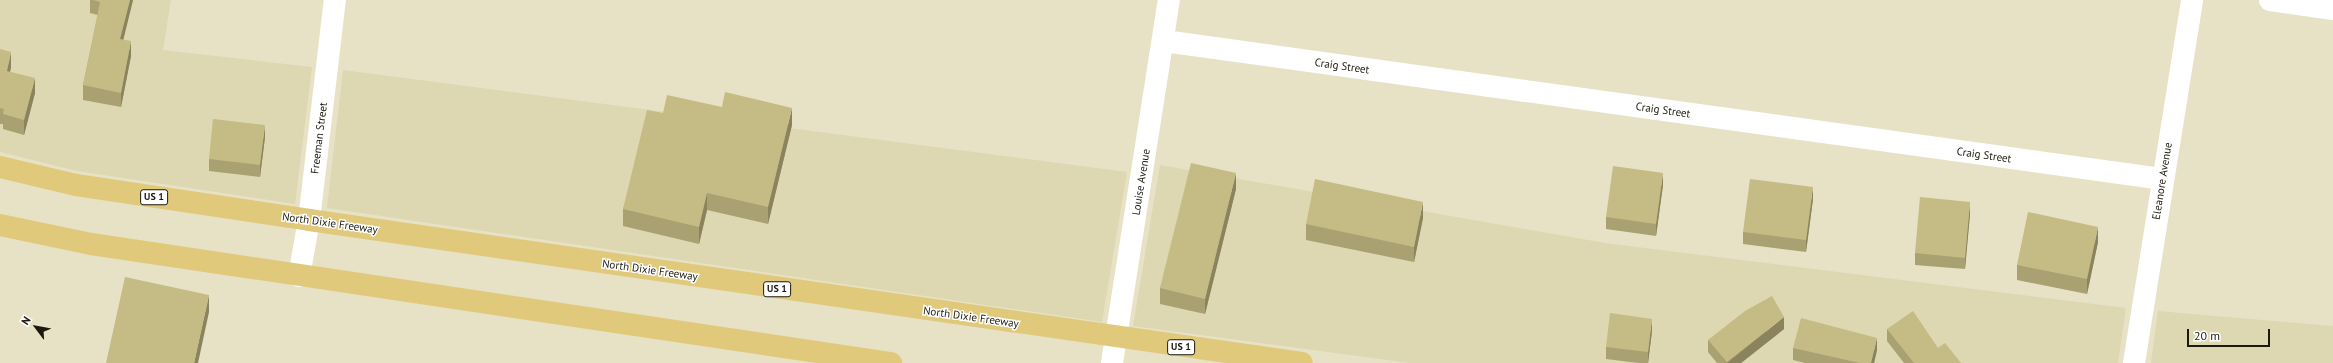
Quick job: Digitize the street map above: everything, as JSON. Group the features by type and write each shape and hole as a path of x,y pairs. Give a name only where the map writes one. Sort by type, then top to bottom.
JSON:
{"main road":[{"name":"North Dixie Freeway","path":"0,167 76,185 1116,338 1302,363"},
{"path":"0,225 72,241 891,363"}],"street":[{"name":"Freeman Street","path":"299,276 309,220 335,0"},
{"name":"Louise Avenue","path":"1112,363 1164,42 1169,0"},
{"name":"Eleanore Avenue","path":"2134,363 2162,180 2192,0"},
{"path":"2270,0 2333,9"},
{"name":"Craig Street","path":"1164,42 2162,180"}],"shaded area":[{"path":"0,0 171,0 163,50 312,67 295,204 77,171 0,152"},
{"path":"343,70 1127,172 1102,322 327,208"},
{"path":"1160,165 1605,243 2126,308 2118,363 1410,363 1133,326"},
{"path":"2158,311 2333,326 2333,363 2151,363"}],"building":[{"path":"93,0 130,0 120,39 131,41 121,93 83,85 100,2"},
{"path":"0,49 11,52 7,71 35,78 24,120 3,114 4,109 0,108"},
{"path":"725,92 792,108 768,207 707,193 699,227 623,209 647,110 663,113 667,95 722,107"},
{"path":"213,119 265,125 260,165 209,159"},
{"path":"1191,163 1236,173 1205,299 1160,288"},
{"path":"1613,166 1663,173 1656,224 1606,217"},
{"path":"1315,179 1423,202 1414,247 1306,224"},
{"path":"1750,179 1813,187 1806,240 1743,232"},
{"path":"1920,197 1970,202 1965,258 1915,253"},
{"path":"2028,212 2098,227 2087,279 2017,265"},
{"path":"125,277 209,295 194,363 106,363"},
{"path":"1772,296 1784,317 1727,362 1708,340 1745,311"},
{"path":"1913,311 1938,348 1945,343 1961,363 1914,363 1887,329"},
{"path":"1610,313 1652,319 1648,352 1606,347"},
{"path":"1801,318 1877,338 1871,363 1860,363 1793,348"}]}
